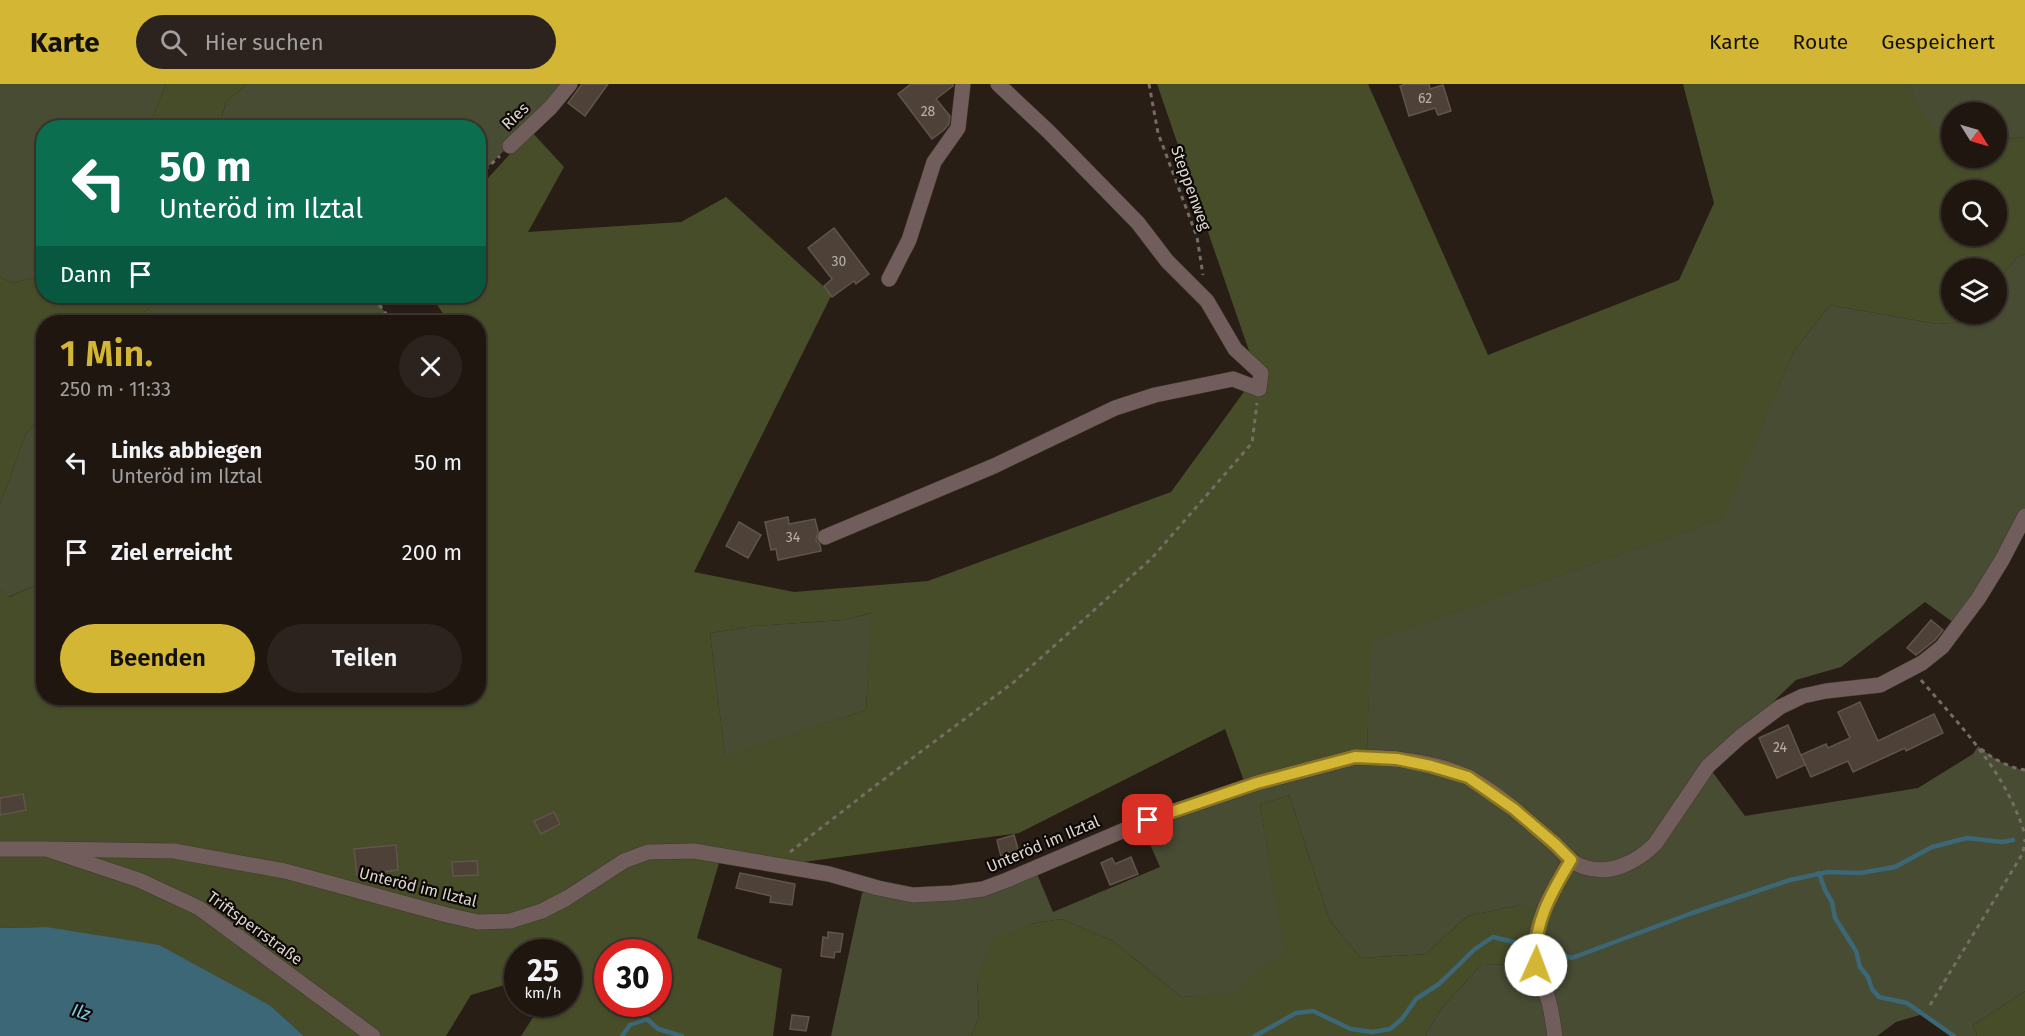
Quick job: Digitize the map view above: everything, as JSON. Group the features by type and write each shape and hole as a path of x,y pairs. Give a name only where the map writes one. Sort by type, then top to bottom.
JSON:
{"street":[{"name":"Ries","path":"510,146 551,107 570,84"},
{"path":"889,279 909,240 934,162 958,128 963,84"},
{"path":"825,537 994,466 1115,408 1155,395 1233,379 1259,389 1261,373 1235,349 1207,301 1167,261 1138,223 1101,184 998,84"},
{"name":"Unteröd im Ilztal","path":"46,849 174,851 285,871 478,922 510,921 542,911 567,898 624,861 648,852 694,851 734,856 773,866 829,874 913,895 953,893 983,889 1148,820 1257,783 1355,757 1418,762 1468,777 1514,809 1571,860 1584,867 1596,869 1629,864 1645,854 1654,844 1694,783 1715,759 1780,707 1803,696 1880,685 1912,669 1942,647 1978,599 2025,516"},
{"name":"Triftsperrstraße","path":"0,849 46,849 139,880 200,908 373,1036"},
{"path":"1555,1036 1553,1018 1541,984 1534,948 1542,913 1571,860"}],"path":[{"name":"Steppenweg","path":"1149,84 1158,133 1197,237 1207,301"},
{"path":"486,168 510,146"},
{"path":"773,866 1014,682 1152,558 1252,443 1259,389"},
{"path":"1912,669 1998,773 2018,812 2025,837 2023,853 1930,1005"},
{"path":"1978,746 1991,757 2025,770"}],"green space":[{"path":"0,84 166,84 152,120 36,120 36,278 12,283 0,277"},
{"path":"166,84 247,84 226,102 221,120 152,120"},
{"path":"247,84 570,84 486,169 486,120 221,120 226,102"},
{"path":"1157,84 1368,84 1488,355 1679,280 1714,203 1683,84 1909,84 1920,110 1941,139 1941,168 2007,168 2007,139 2025,137 2025,254 2017,257 2007,270 2007,258 1941,258 1941,324 1830,305 1794,351 1722,519 1371,641 1367,751 1244,781 1225,729 1019,833 773,866 770,870 719,863 697,938 782,969 773,1036 521,1036 533,1017 582,1017 582,939 504,939 504,985 471,995 446,1036 304,1036 271,1006 46,927 0,928 0,589 9,597 36,585 36,705 486,705 486,315 444,315 436,303 486,303 486,180 531,131 564,167 528,232 681,222 726,197 832,294 694,572 794,592 928,581 1171,492 1257,374","holes":["871,613 866,710 725,756 710,633 754,626 843,620"]},
{"path":"1909,84 2025,84 2025,137 2007,139 2007,102 1941,102 1941,140 1919,110"},
{"path":"2025,254 2025,516 1958,626 1925,602 1841,667 1796,680 1772,703 1761,721 1708,766 1745,816 1918,788 1973,754 1978,746 2000,761 2025,770 2025,991 1973,1025 1977,1036 1954,1036 1923,1014 1896,1022 1877,1036 1425,1036 1441,1009 1482,964 1536,965 1520,905 1467,916 1426,954 1361,958 1330,921 1289,795 1260,805 1285,951 1231,995 1181,997 1113,941 1061,919 1030,924 977,978 979,1018 971,1036 831,1036 862,893 878,888 953,893 1035,869 1053,912 1160,867 1142,826 1367,751 1370,641 1721,519 1794,351 1830,305 1937,324 2007,324 2007,270 2017,257"},
{"path":"0,277 12,283 36,278 36,303 154,303 142,315 36,315 36,423 26,433 0,505"},
{"path":"154,303 379,303 387,315 142,315"},
{"path":"36,423 36,585 8,597 0,589 0,505 26,433"},
{"path":"872,613 866,710 725,757 710,633 754,626 843,620"},
{"path":"1289,795 1330,921 1361,958 1426,954 1467,916 1520,905 1542,913 1536,965 1482,964 1441,1009 1425,1036 971,1036 979,1018 977,978 992,940 1030,924 1061,919 1113,941 1181,997 1231,994 1284,951 1260,805"},
{"path":"2025,991 2025,1036 1977,1036 1973,1025"}],"water":[{"name":"Ilz","path":"46,927 159,945 271,1006 304,1036 0,1036 0,928"}],"building":[{"path":"582,84 608,84 585,116 568,103"},
{"path":"911,84 953,84 936,99 950,116 949,124 932,139 898,94"},
{"path":"1429,84 1430,89 1443,85 1451,111 1438,115 1435,108 1409,116 1400,86"},
{"path":"834,228 869,274 856,284 854,281 832,297 824,286 832,279 808,248"},
{"path":"788,517 789,524 815,519 818,531 816,540 821,551 778,560 776,549 771,550 765,522"},
{"path":"739,522 761,535 748,558 726,546"},
{"path":"1931,620 1943,630 1935,640 1916,655 1907,648"},
{"path":"1860,702 1878,741 1934,714 1943,733 1906,751 1905,748 1853,772 1848,761 1811,777 1801,755 1826,744 1828,748 1850,738 1838,712"},
{"path":"1788,725 1805,765 1777,778 1759,738"},
{"path":"23,794 26,810 0,815 0,798"},
{"path":"554,812 560,824 541,834 534,821"},
{"path":"1014,835 1020,856 1002,861 997,840"},
{"path":"396,845 398,870 357,875 354,849"},
{"path":"1131,857 1138,874 1110,885 1101,863 1112,858 1115,864"},
{"path":"477,861 478,875 453,876 452,862"},
{"path":"740,873 795,884 792,905 770,902 771,896 736,888"},
{"path":"828,932 843,934 840,952 835,952 834,958 821,956 823,937 828,938"},
{"path":"792,1015 809,1017 806,1031 790,1029"}],"waterway":[{"path":"1544,950 1572,958 1692,913 1790,880 1828,872 1860,873 1895,867 1932,847 1967,838 2002,842 2013,840"},
{"path":"1819,873 1832,902 1835,918 1856,951 1860,967 1868,977 1872,989 1879,997 1907,1003 1954,1036"},
{"path":"1255,1036 1296,1013 1313,1011 1351,1029 1372,1032 1390,1029 1402,1019 1416,999 1439,984 1475,949 1493,937 1522,944"},
{"path":"622,1036 630,1025 647,1019 658,1029 682,1036"}],"route":[{"path":"1148,820 1257,783 1355,757 1418,762 1468,777 1514,809 1571,860 1542,913 1534,948 1536,965"}]}
